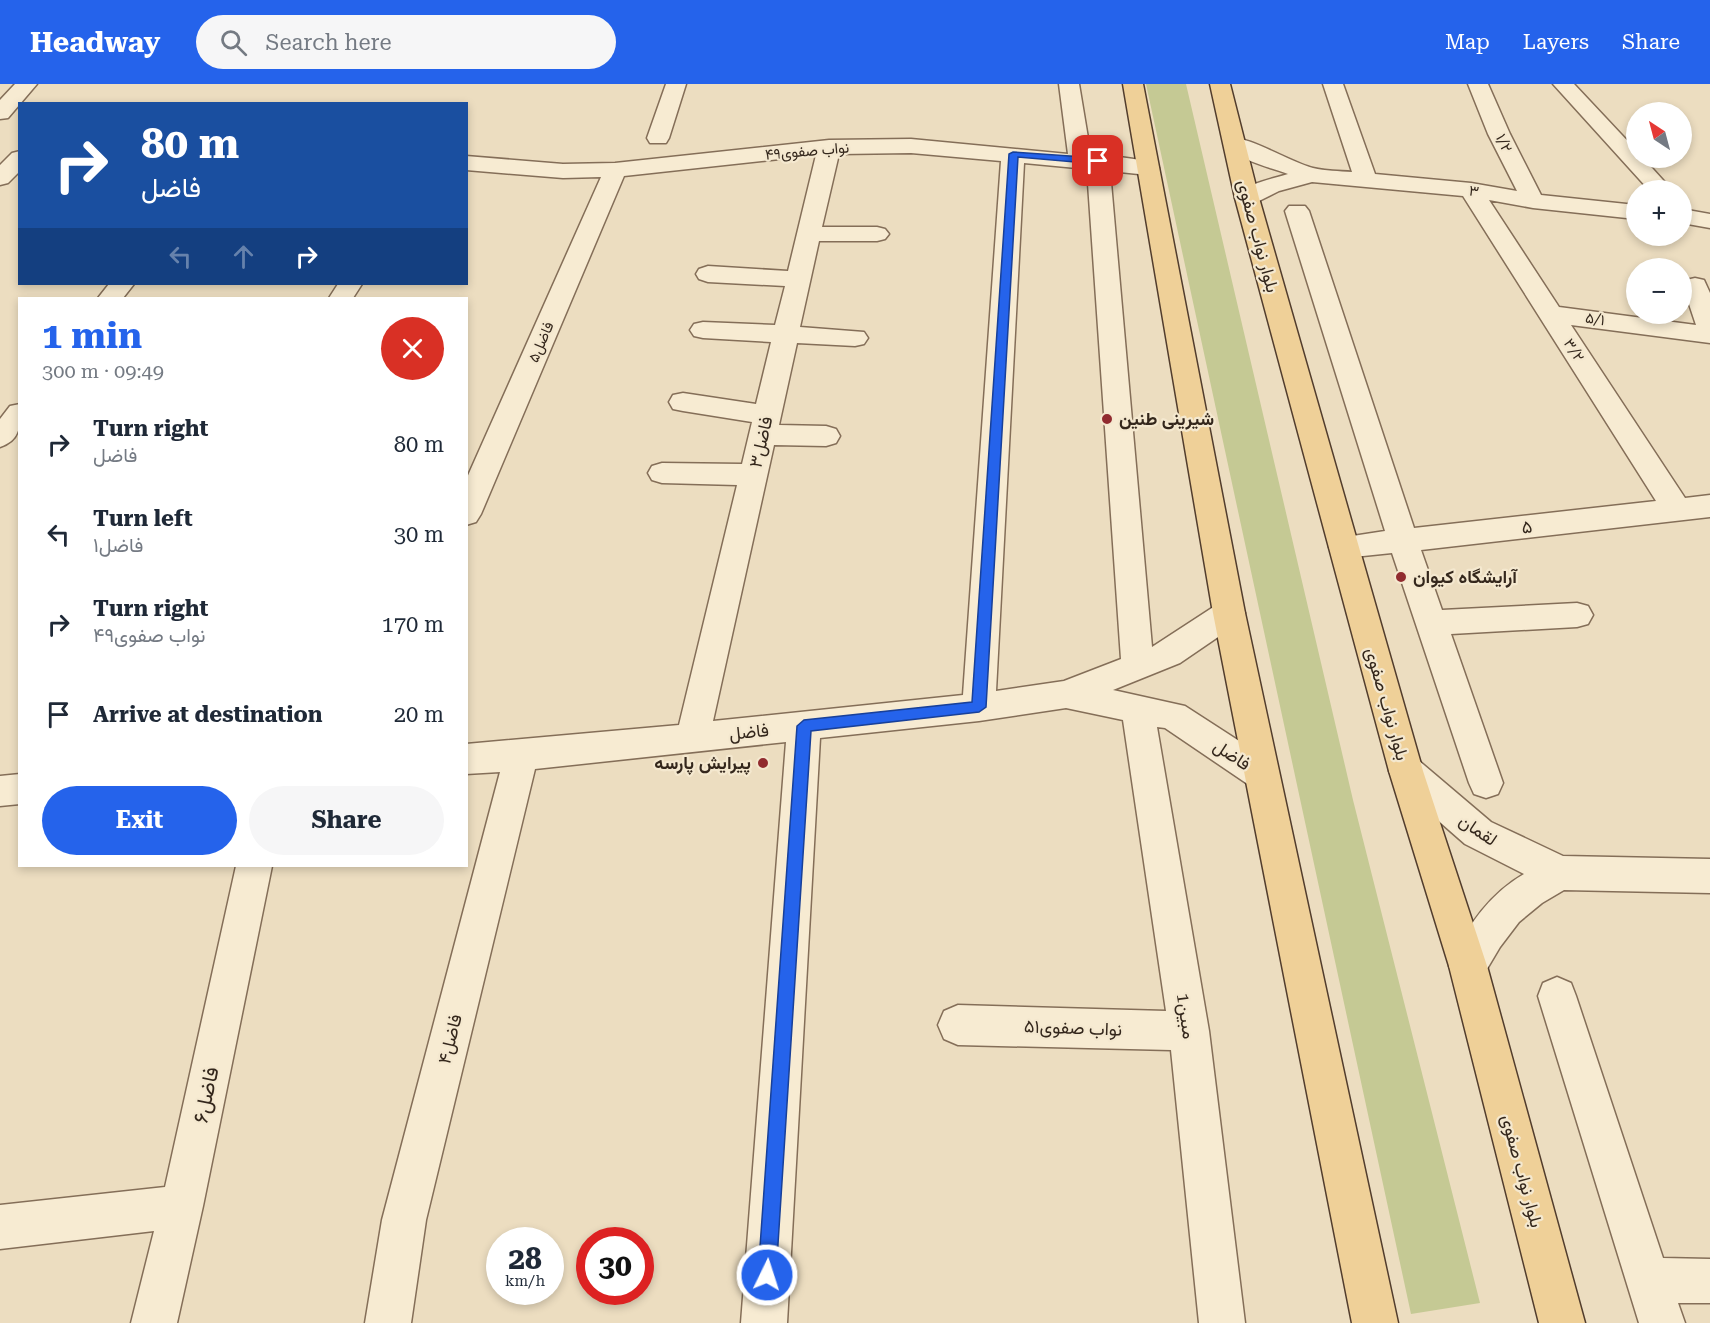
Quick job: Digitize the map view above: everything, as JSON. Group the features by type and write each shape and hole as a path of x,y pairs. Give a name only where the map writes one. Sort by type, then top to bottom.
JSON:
{"main road":[{"path":"1133,84 1229,613 1375,1323"},
{"name":"بلوار نواب صفوی","path":"1220,84 1236,142 1247,198 1406,771 1468,966 1562,1323"}],"street":[{"path":"0,113 27,84"},
{"path":"658,138 676,84"},
{"path":"1069,84 1089,160 1138,667"},
{"path":"1333,84 1365,178"},
{"name":"۱/۲","path":"1478,84 1499,134 1533,201"},
{"path":"1563,84 1652,180"},
{"path":"0,128 18,128"},
{"name":"۳","path":"1236,142 1262,157 1311,175 1365,178 1471,190 1533,201 1626,211"},
{"name":"۴۹نواب صفوی","path":"468,163 563,171 615,170 829,147 911,146 1089,160 1148,168"},
{"name":"۳فاضل","path":"693,738 829,147"},
{"path":"979,707 1013,154"},
{"path":"0,178 18,160"},
{"name":"۵فاضل","path":"468,505 476,468 615,170"},
{"name":"۳","path":"1247,198 1271,186 1311,175"},
{"name":"۳/۲","path":"1471,190 1677,510"},
{"path":"1297,211 1403,541 1485,783"},
{"path":"1692,217 1710,221"},
{"path":"809,234 877,234"},
{"path":"708,274 799,279"},
{"path":"111,297 121,285"},
{"path":"1695,286 1710,329"},
{"name":"۵/۱","path":"1551,314 1710,335"},
{"path":"703,330 855,338"},
{"path":"683,402 765,425 826,436"},
{"path":"662,472 754,475"},
{"name":"۵","path":"1344,547 1710,506"},
{"name":"فاضل","path":"468,759 521,756 804,726 979,707 1066,694 1169,654 1229,613"},
{"path":"1431,623 1577,615"},
{"name":"فاضل","path":"1066,694 1138,711 1173,716 1261,774"},
{"name":"1مبین","path":"1138,711 1189,1031 1222,1323"},
{"path":"764,1323 804,726"},
{"name":"۴فاضل","path":"388,1323 404,1220 521,756"},
{"name":"لقمان","path":"1406,771 1478,833 1561,873 1710,876"},
{"path":"0,791 18,789"},
{"name":"۶فاضل","path":"154,1323 182,1206 254,867"},
{"name":"لقمان","path":"1468,966 1486,931 1506,908 1529,888 1561,873"},
{"path":"1557,996 1662,1323"},
{"name":"۵۱نواب صفوی","path":"958,1024 1189,1031"},
{"path":"0,1227 182,1206"},
{"path":"1649,1280 1710,1281"}],"green space":[{"path":"1146,84 1186,84 1353,800 1480,1303 1411,1314"}],"place":[{"name":"شیرینی طنین","path":"1107,419"},
{"name":"آرایشگاه کیوان","path":"1401,577"},
{"name":"پیرایش پارسه","path":"763,763"}],"route":[{"path":"767,1275 804,726 979,707 1013,154 1098,161"}]}
